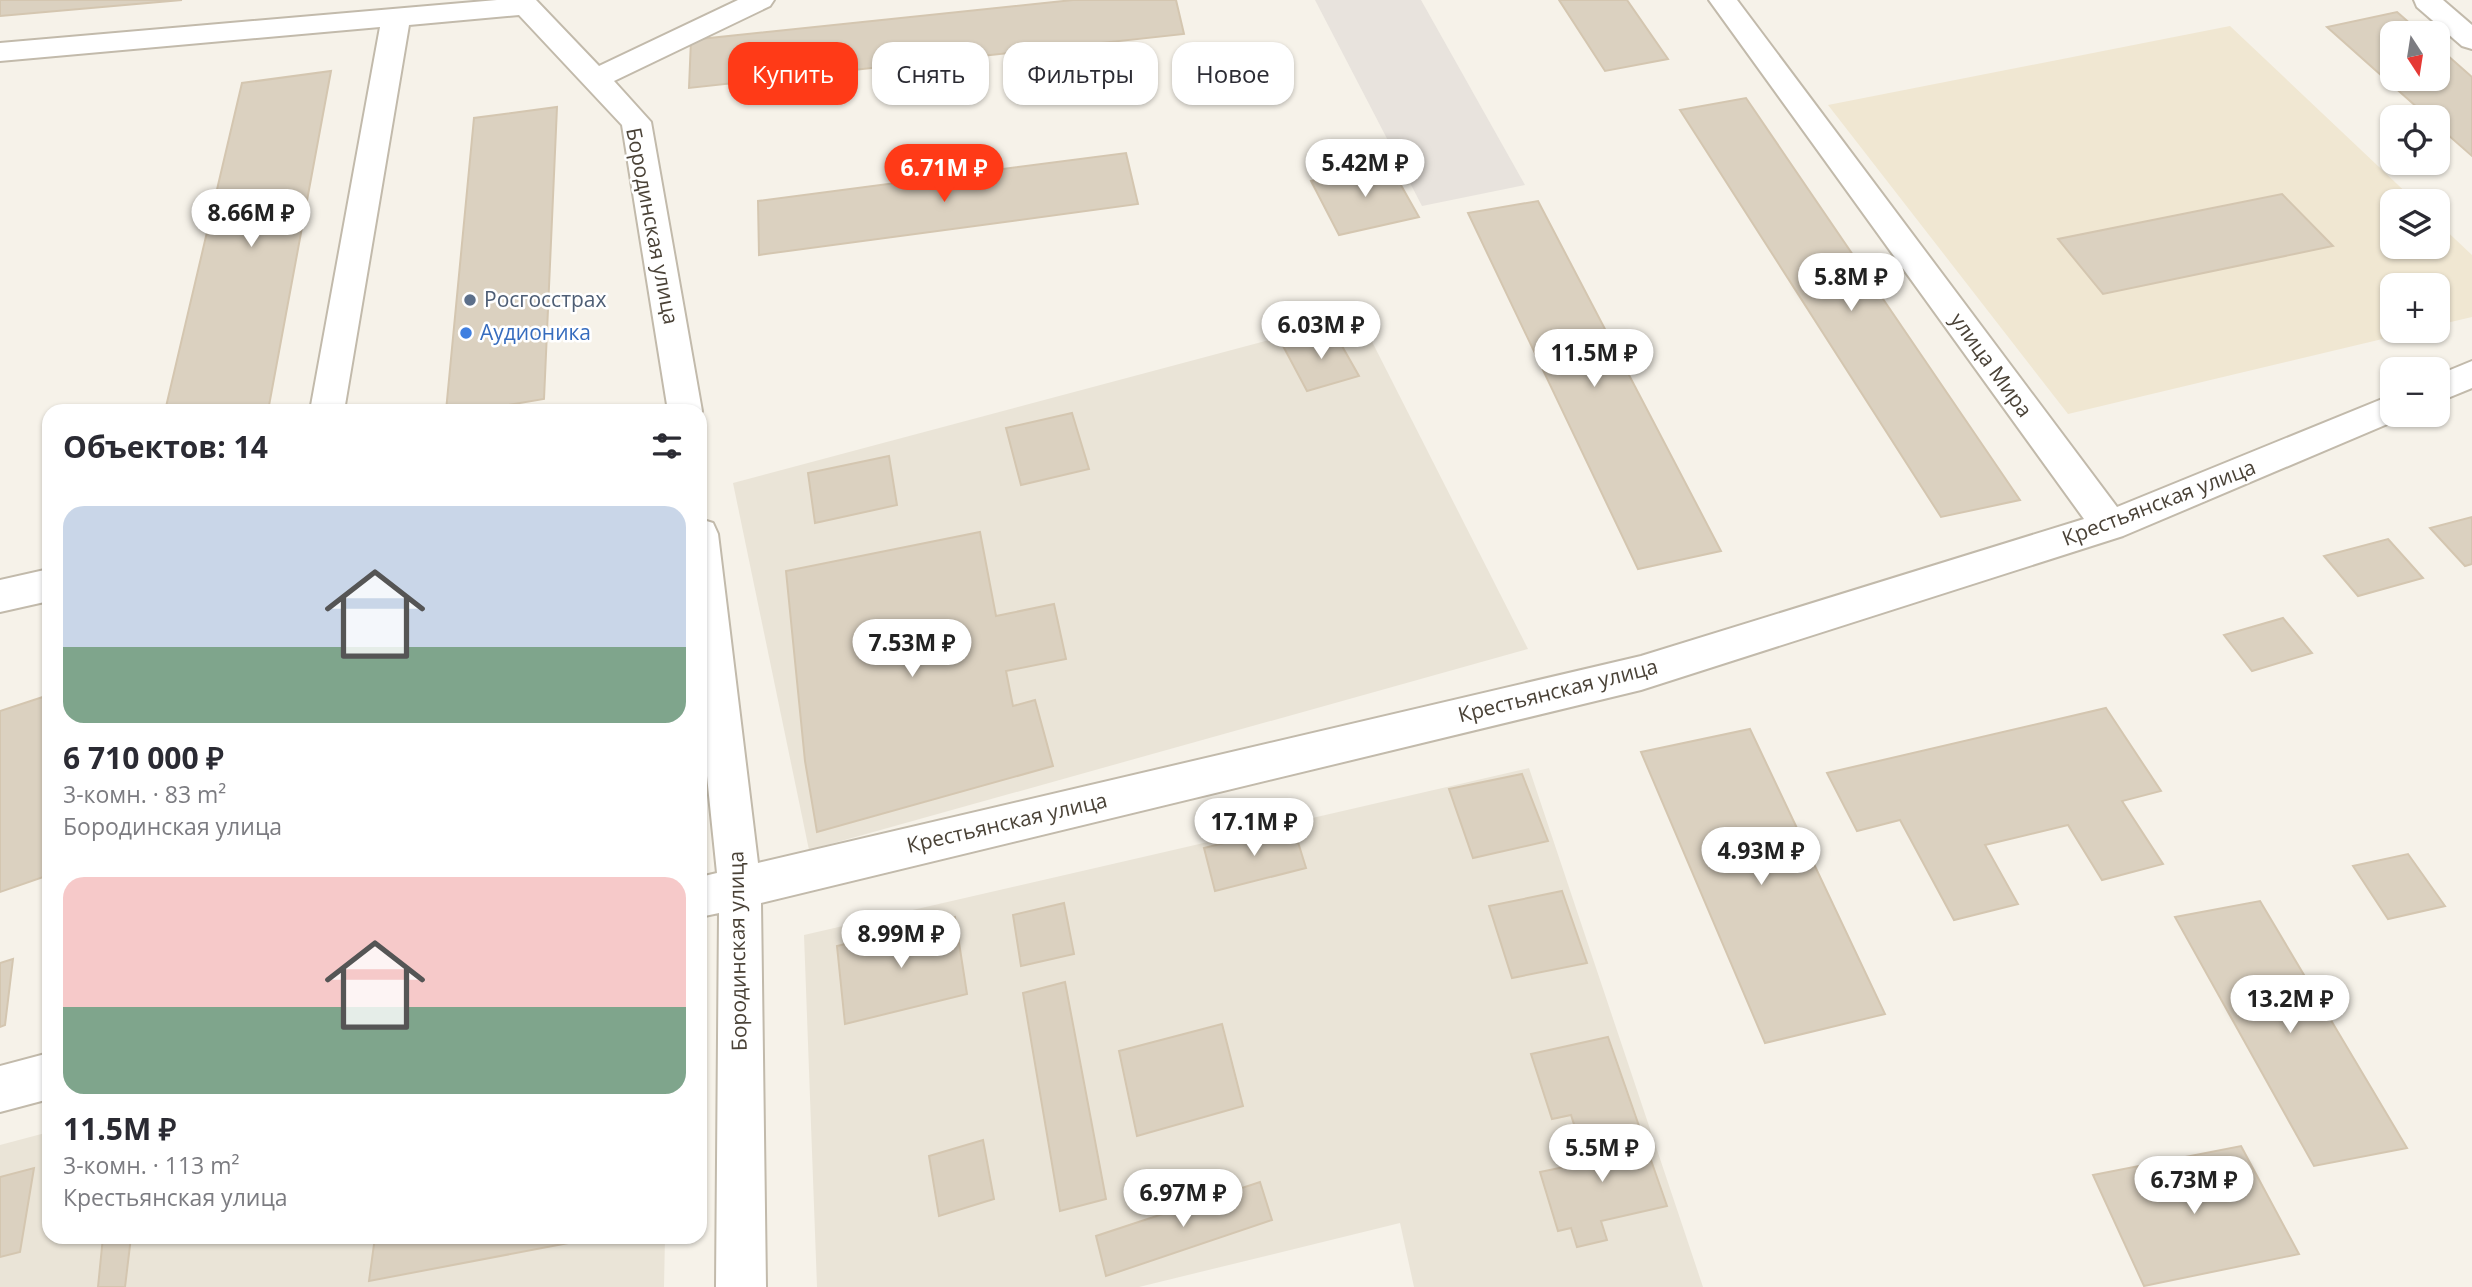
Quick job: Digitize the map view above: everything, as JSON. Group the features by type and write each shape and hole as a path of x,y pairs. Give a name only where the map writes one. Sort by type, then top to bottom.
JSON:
{"street":[{"path":"595,79 760,0"},
{"name":"улица Мира","path":"1723,0 2110,526"},
{"path":"2430,0 2427,1 2472,40"},
{"path":"0,52 523,3"},
{"name":"Бородинская улица","path":"523,3 636,122 684,404"},
{"path":"328,404 396,17"},
{"path":"2450,383 2472,374"},
{"name":"Крестьянская улица","path":"707,895 1641,673 2110,526 2380,413"},
{"path":"0,596 42,587"},
{"name":"Бородинская улица","path":"707,596 740,886 741,1287"},
{"path":"0,1089 42,1078"}],"shaded area":[{"path":"1315,0 1421,0 1525,185 1422,206"},
{"path":"2230,26 2380,168 2380,175 2388,175 2402,189 2380,189 2380,259 2450,259 2450,234 2472,255 2472,317 2450,322 2450,273 2380,273 2380,340 2068,414 1828,105"},
{"path":"1359,316 1528,649 809,850 733,483"},
{"path":"1529,768 1703,1287 1414,1287 1400,1223 1139,1287 817,1287 804,935"},
{"path":"42,1134 42,1244 665,1244 664,1287 0,1287 0,1145"}],"building":[{"path":"0,0 182,0 0,16"},
{"path":"1073,0 1176,0 1184,34 1111,42 1003,42 1003,54 989,55 989,42 872,42 872,68 858,70 858,42 728,42 728,84 689,88 691,40"},
{"path":"1559,0 1627,0 1668,59 1605,71"},
{"path":"2397,12 2407,21 2380,21 2380,74 2327,27"},
{"path":"2450,58 2472,77 2472,156 2450,137 2450,105 2415,105 2399,91 2450,91"},
{"path":"331,71 269,404 167,404 242,83"},
{"path":"1746,98 2020,500 1941,517 1680,110"},
{"path":"557,107 544,399 514,404 447,404 474,118"},
{"path":"1126,153 1138,204 759,255 758,201"},
{"path":"1389,164 1419,217 1339,235 1311,181"},
{"path":"2282,194 2333,246 2103,294 2058,239"},
{"path":"1538,201 1721,551 1638,569 1468,213"},
{"path":"1334,332 1359,376 1307,391 1283,346"},
{"path":"1072,413 1089,469 1021,485 1006,428"},
{"path":"889,456 897,505 815,523 808,473"},
{"path":"2472,517 2472,564 2465,566 2430,528"},
{"path":"980,532 996,616 1054,604 1066,659 1006,671 1013,706 1035,700 1053,766 817,832 805,761 786,571"},
{"path":"2388,539 2423,578 2358,596 2324,556"},
{"path":"2283,618 2312,653 2252,671 2224,635"},
{"path":"42,697 42,877 0,892 0,711"},
{"path":"2106,708 2161,791 2122,801 2163,864 2102,880 2068,825 1985,845 2018,904 1954,920 1900,820 1857,831 1827,773"},
{"path":"1750,729 1885,1014 1765,1043 1641,752"},
{"path":"1522,774 1548,841 1473,858 1449,789"},
{"path":"1293,826 1306,868 1215,891 1204,848"},
{"path":"2408,854 2445,906 2388,919 2353,866"},
{"path":"1562,891 1587,963 1512,978 1489,906"},
{"path":"2260,901 2407,1148 2314,1166 2175,917"},
{"path":"1064,903 1074,954 1021,966 1013,915"},
{"path":"955,917 967,994 845,1024 837,946"},
{"path":"13,959 5,1025 0,1027 0,963"},
{"path":"1065,982 1106,1199 1060,1211 1023,993"},
{"path":"1222,1024 1243,1106 1137,1136 1119,1051"},
{"path":"1608,1037 1639,1126 1579,1140 1571,1115 1552,1119 1531,1054"},
{"path":"1639,1126 1667,1206 1601,1221 1607,1240 1577,1247 1571,1228 1558,1231 1540,1172 1569,1166 1562,1144"},
{"path":"983,1140 994,1199 939,1216 929,1156"},
{"path":"2241,1146 2299,1254 2144,1286 2093,1175"},
{"path":"34,1168 20,1252 0,1257 0,1177"},
{"path":"1260,1182 1272,1220 1106,1276 1096,1236"},
{"path":"102,1244 130,1244 125,1287 98,1287"},
{"path":"374,1244 563,1244 369,1281"}],"place":[{"name":"Росгосстрах","path":"470,300"},
{"name":"Аудионика","path":"466,333"}]}
